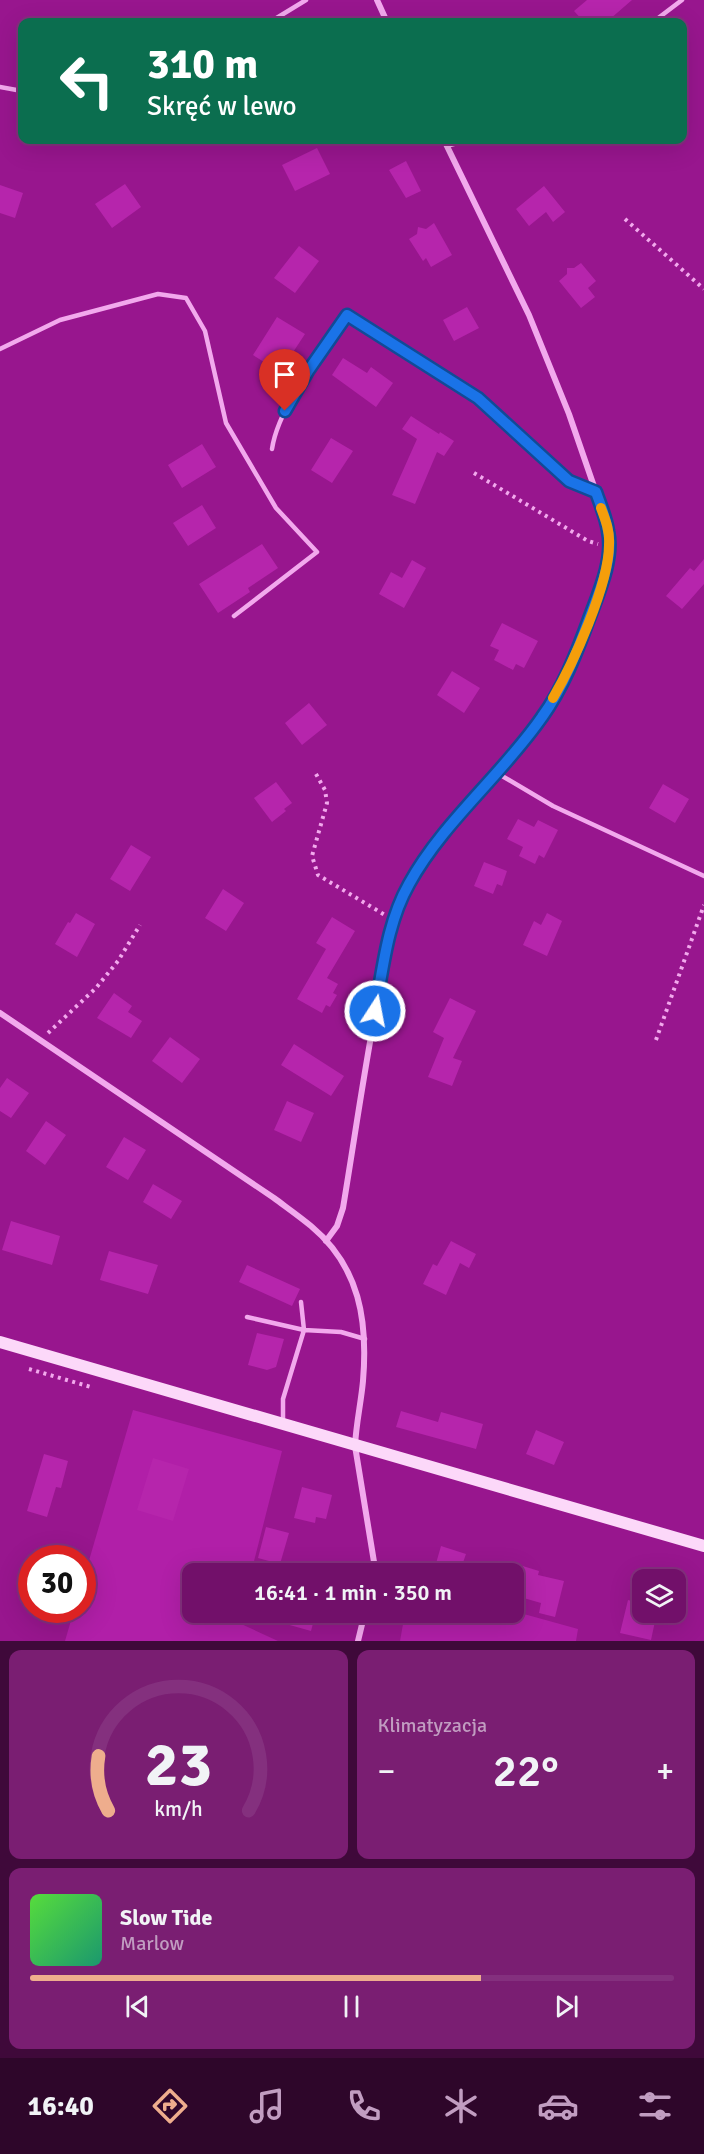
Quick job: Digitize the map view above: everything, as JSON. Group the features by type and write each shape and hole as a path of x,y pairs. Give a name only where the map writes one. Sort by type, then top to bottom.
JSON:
{"main road":[{"path":"0,1342 704,1546"}],"street":[{"path":"377,0 385,18"},
{"path":"326,1241 337,1226 343,1208 375,1011 393,920 410,882 424,861 543,717 580,643 603,578 609,548 609,532 596,492 569,414 529,315 445,144"},
{"path":"0,1013 274,1198 312,1226 342,1260 363,1314 365,1339 363,1382 355,1446 374,1563"},
{"path":"358,1641 362,1623"}],"lane":[{"path":"277,18 306,0"},
{"path":"658,18 682,0"},
{"path":"0,87 18,90"},
{"path":"0,349 60,320 158,294 186,298 205,331 226,423 276,508 317,552 234,616"},
{"path":"272,449 274,432 308,371 347,315 478,398 569,481 596,492"},
{"path":"497,773 553,806 704,876"},
{"path":"283,1424 283,1399 304,1330 301,1302"},
{"path":"247,1317 304,1330 341,1332 365,1339"}],"path":[{"path":"625,219 704,289"},
{"path":"474,473 588,541 609,548"},
{"path":"316,774 326,790 327,803 312,856 318,875 393,920"},
{"path":"656,1040 704,905"},
{"path":"41,1040 96,987 118,961 140,925"}],"shaded area":[{"path":"133,1410 282,1451 254,1563 182,1563 182,1623 239,1623 278,1641 65,1641 70,1623 96,1623 96,1545 94,1545"},
{"path":"524,1614 578,1629 576,1641 400,1641 403,1623 524,1623"}],"building":[{"path":"587,0 632,0 611,18 607,16 580,18 574,11"},
{"path":"317,148 330,174 295,191 282,165"},
{"path":"406,161 421,191 406,198 389,170"},
{"path":"125,184 141,207 112,228 95,204"},
{"path":"0,185 23,193 15,218 0,213"},
{"path":"544,186 565,212 553,222 546,212 529,226 516,209"},
{"path":"434,223 452,255 431,267 426,258 423,261 409,239 417,234 418,227 426,229"},
{"path":"299,246 319,261 295,293 274,278"},
{"path":"581,263 596,281 588,288 595,297 581,308 559,281 567,274 567,268 574,268"},
{"path":"467,307 479,328 454,341 443,320"},
{"path":"277,317 305,334 280,372 253,355"},
{"path":"343,358 367,373 371,367 393,383 376,407 332,375"},
{"path":"411,416 454,441 444,456 437,452 415,504 392,495 417,439 402,429"},
{"path":"331,438 353,451 332,483 311,470"},
{"path":"202,444 216,467 182,488 168,465"},
{"path":"202,505 216,528 188,546 173,523"},
{"path":"262,544 278,568 248,588 250,592 218,613 199,584"},
{"path":"704,559 704,584 682,609 666,596 690,568 694,571"},
{"path":"412,560 426,568 404,608 379,594 391,572 402,578"},
{"path":"502,623 538,641 524,668 516,664 513,670 494,660 499,650 490,646"},
{"path":"452,671 480,688 464,713 437,695"},
{"path":"309,703 327,725 302,745 285,723"},
{"path":"276,782 292,803 272,822 254,798"},
{"path":"663,784 689,799 675,823 649,808"},
{"path":"518,819 534,827 538,820 558,830 544,858 539,855 535,864 519,856 523,847 507,839"},
{"path":"131,845 151,857 130,891 110,879"},
{"path":"484,862 507,871 502,886 497,884 493,894 474,886"},
{"path":"223,889 244,903 226,931 205,918"},
{"path":"76,913 95,924 77,957 55,944"},
{"path":"547,913 562,921 547,956 523,945 534,921 541,925"},
{"path":"332,917 355,931 327,978 338,984 333,993 337,995 330,1007 326,1005 322,1013 297,999 326,949 316,943"},
{"path":"114,993 132,1006 128,1012 142,1021 131,1038 97,1018"},
{"path":"450,998 476,1011 453,1058 462,1061 452,1086 428,1077 444,1038 433,1032"},
{"path":"170,1037 200,1059 182,1083 152,1061"},
{"path":"294,1044 344,1076 331,1096 281,1065"},
{"path":"7,1078 29,1093 11,1118 0,1111 0,1088"},
{"path":"287,1101 314,1113 301,1142 274,1130"},
{"path":"46,1121 66,1135 45,1165 26,1151"},
{"path":"124,1137 146,1150 128,1180 106,1167"},
{"path":"153,1184 182,1201 171,1219 143,1202"},
{"path":"11,1221 60,1236 52,1265 2,1250"},
{"path":"451,1241 476,1254 469,1268 460,1263 446,1295 423,1284 433,1264 437,1266"},
{"path":"109,1251 158,1265 148,1294 100,1280"},
{"path":"247,1265 300,1289 292,1306 239,1282"},
{"path":"257,1333 284,1339 276,1367 267,1370 248,1365"},
{"path":"401,1411 438,1422 441,1412 483,1424 476,1449 396,1427"},
{"path":"536,1430 564,1442 554,1465 526,1454"},
{"path":"44,1454 68,1461 61,1488 56,1487 47,1517 27,1511"},
{"path":"153,1458 189,1469 173,1521 137,1510"},
{"path":"302,1487 332,1495 326,1519 316,1517 315,1523 294,1518"},
{"path":"266,1527 289,1533 280,1563 258,1558"},
{"path":"441,1546 466,1554 463,1563 436,1563"},
{"path":"524,1566 539,1571 538,1575 564,1581 555,1617 539,1613 541,1603 524,1598"},
{"path":"628,1600 632,1601 632,1623 655,1623 651,1640 620,1633"},
{"path":"282,1623 313,1623 311,1631"}],"slow traffic":[{"path":"553,698 580,643 603,578 609,548 609,532 601,508"}],"route":[{"path":"285,411 308,371 347,315 478,398 569,481 596,492 609,532 609,548 603,578 580,643 543,717 447,830 410,882 401,900 393,920 375,1011"}]}
